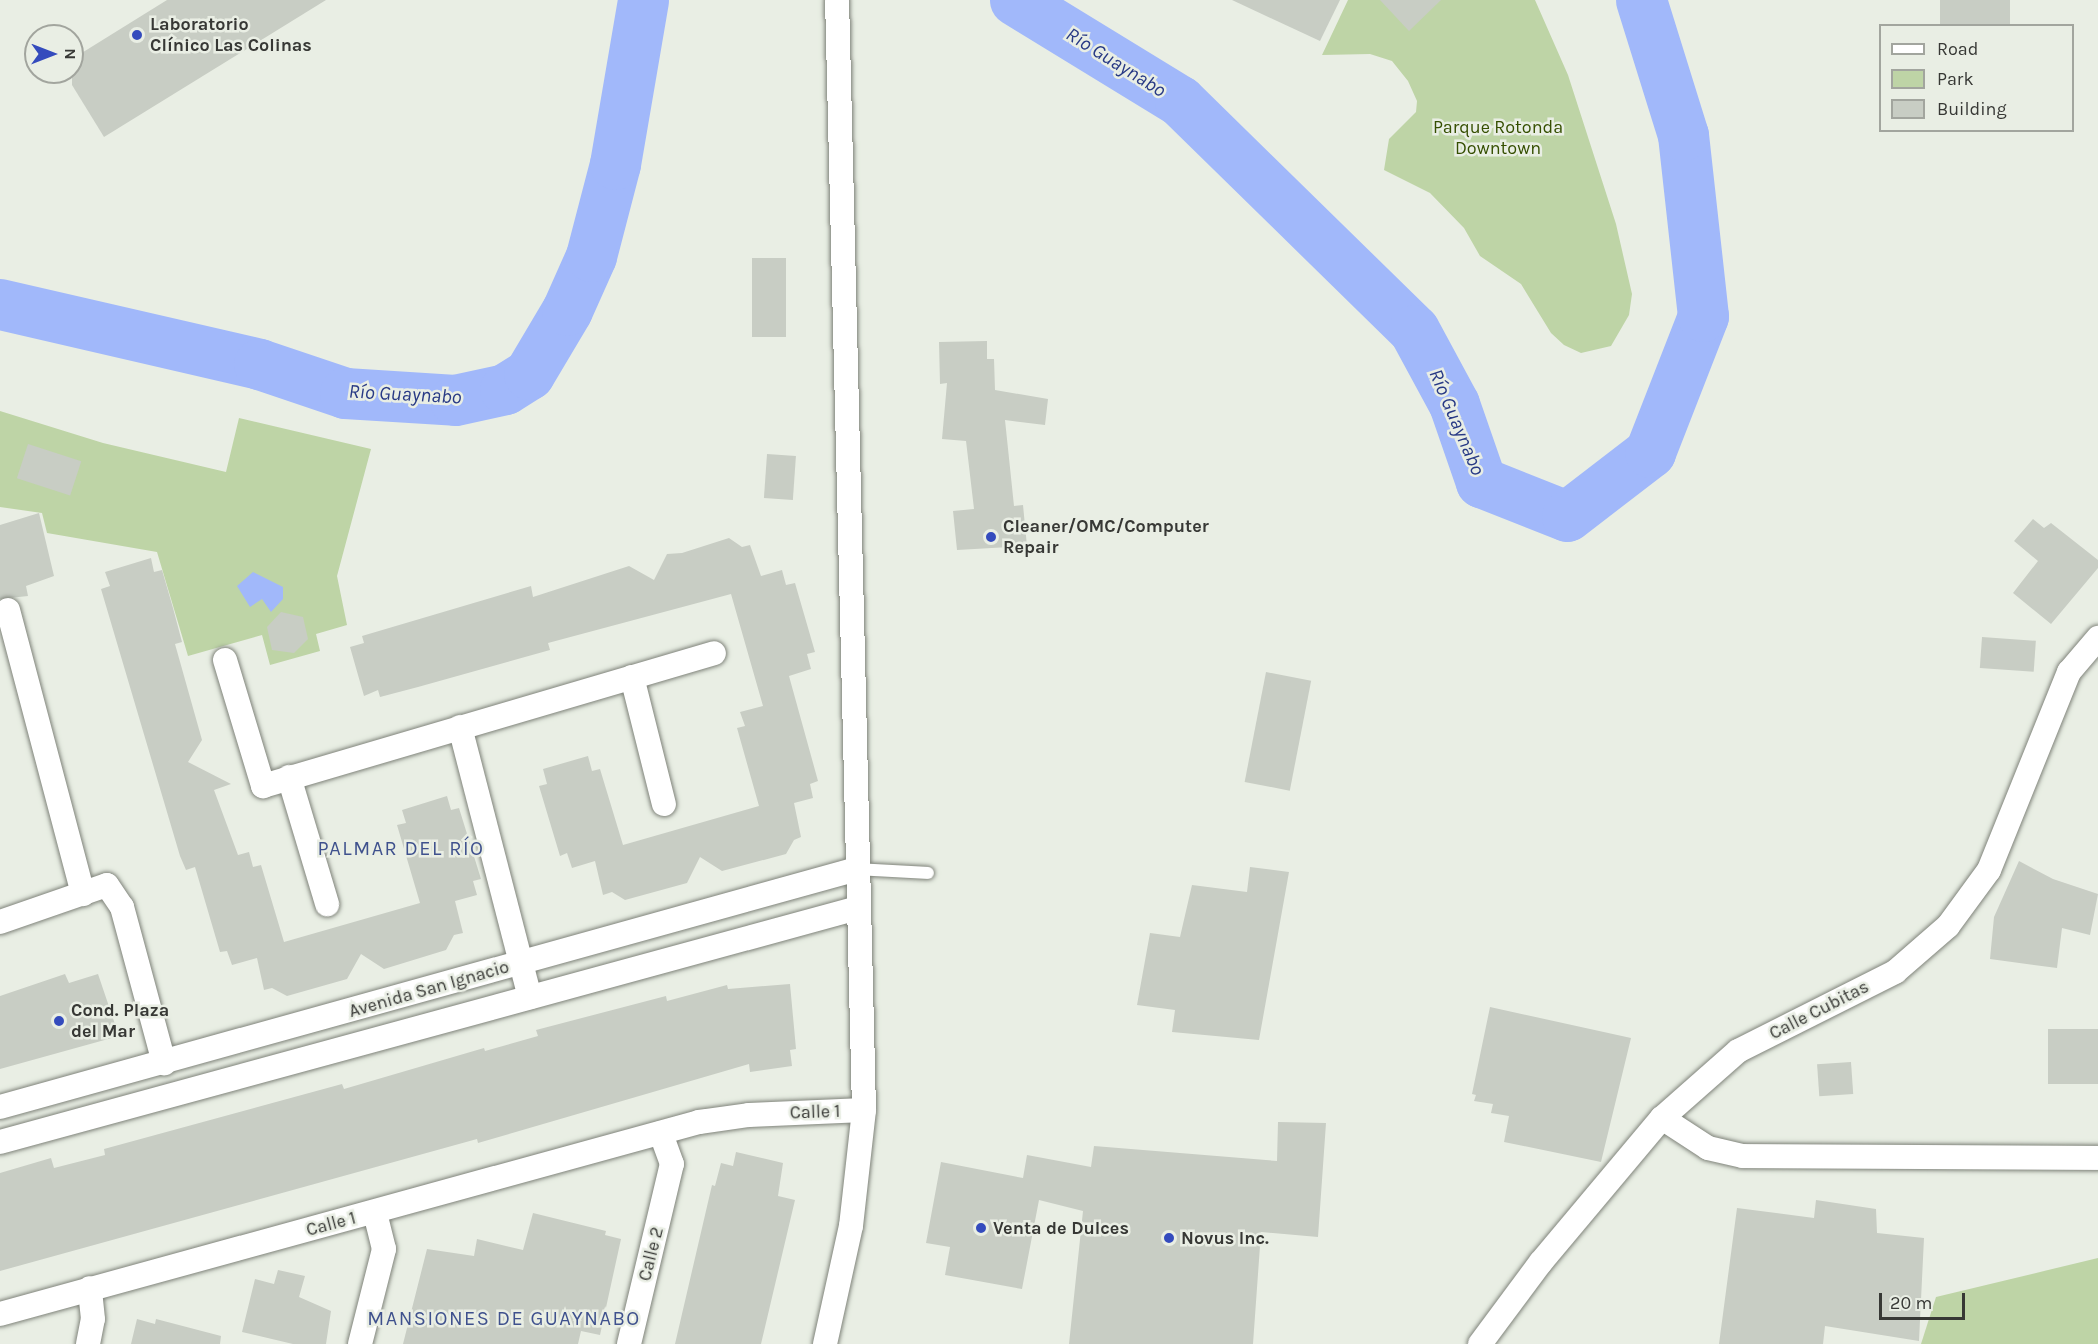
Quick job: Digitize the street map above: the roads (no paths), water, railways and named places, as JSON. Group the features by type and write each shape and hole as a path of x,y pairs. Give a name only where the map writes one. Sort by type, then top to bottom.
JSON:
{"street":[{"path":"825,1344 851,1226 864,1110 837,0"},
{"path":"8,610 83,894"},
{"name":"Calle Cubitas","path":"1480,1344 1541,1262 1662,1118 1738,1051 1895,972 1948,926 1989,870 2069,672 2098,638"},
{"path":"225,660 263,786 714,653"},
{"path":"632,677 664,804"},
{"path":"460,727 530,997"},
{"path":"289,777 327,904"},
{"name":"Avenida San Ignacio","path":"0,1107 857,869"},
{"path":"0,922 107,885 122,907 164,1063"},
{"name":"Avenida San Ignacio","path":"0,1142 858,908"},
{"name":"Calle 1","path":"0,1314 375,1213 699,1122 748,1115 864,1110"},
{"path":"1662,1118 1708,1149 1743,1156 2098,1158"},
{"name":"Calle 2","path":"629,1344 672,1164 661,1133"},
{"path":"360,1344 384,1249 375,1213"},
{"path":"88,1344 93,1319 90,1288"}],"lane":[{"path":"857,869 928,873"}],"water":[{"path":"253,572 283,587 283,599 271,612 262,599 250,607 237,586"}],"waterway":[{"name":"Río Guaynabo","path":"0,304 259,364 345,393 455,400 505,389 529,374 567,310 591,256 615,164 643,0"},
{"name":"Río Guaynabo","path":"1015,0 1180,101 1414,330 1454,404 1481,482 1567,516 1650,452 1703,316 1683,135 1641,0"}],"place":[{"name":"Laboratorio Clínico Las Colinas","path":"137,35"},
{"name":"Cleaner/OMC/Computer Repair","path":"991,537"},
{"name":"Cond. Plaza del Mar","path":"59,1021"},
{"name":"Venta de Dulces","path":"981,1228"},
{"name":"Novus Inc.","path":"1169,1238"}],"district":[{"name":"PALMAR DEL RÍO","path":"401,848"},
{"name":"MANSIONES DE GUAYNABO","path":"504,1318"}],"park label":[{"name":"Parque Rotonda Downtown","path":"1498,138"}]}
